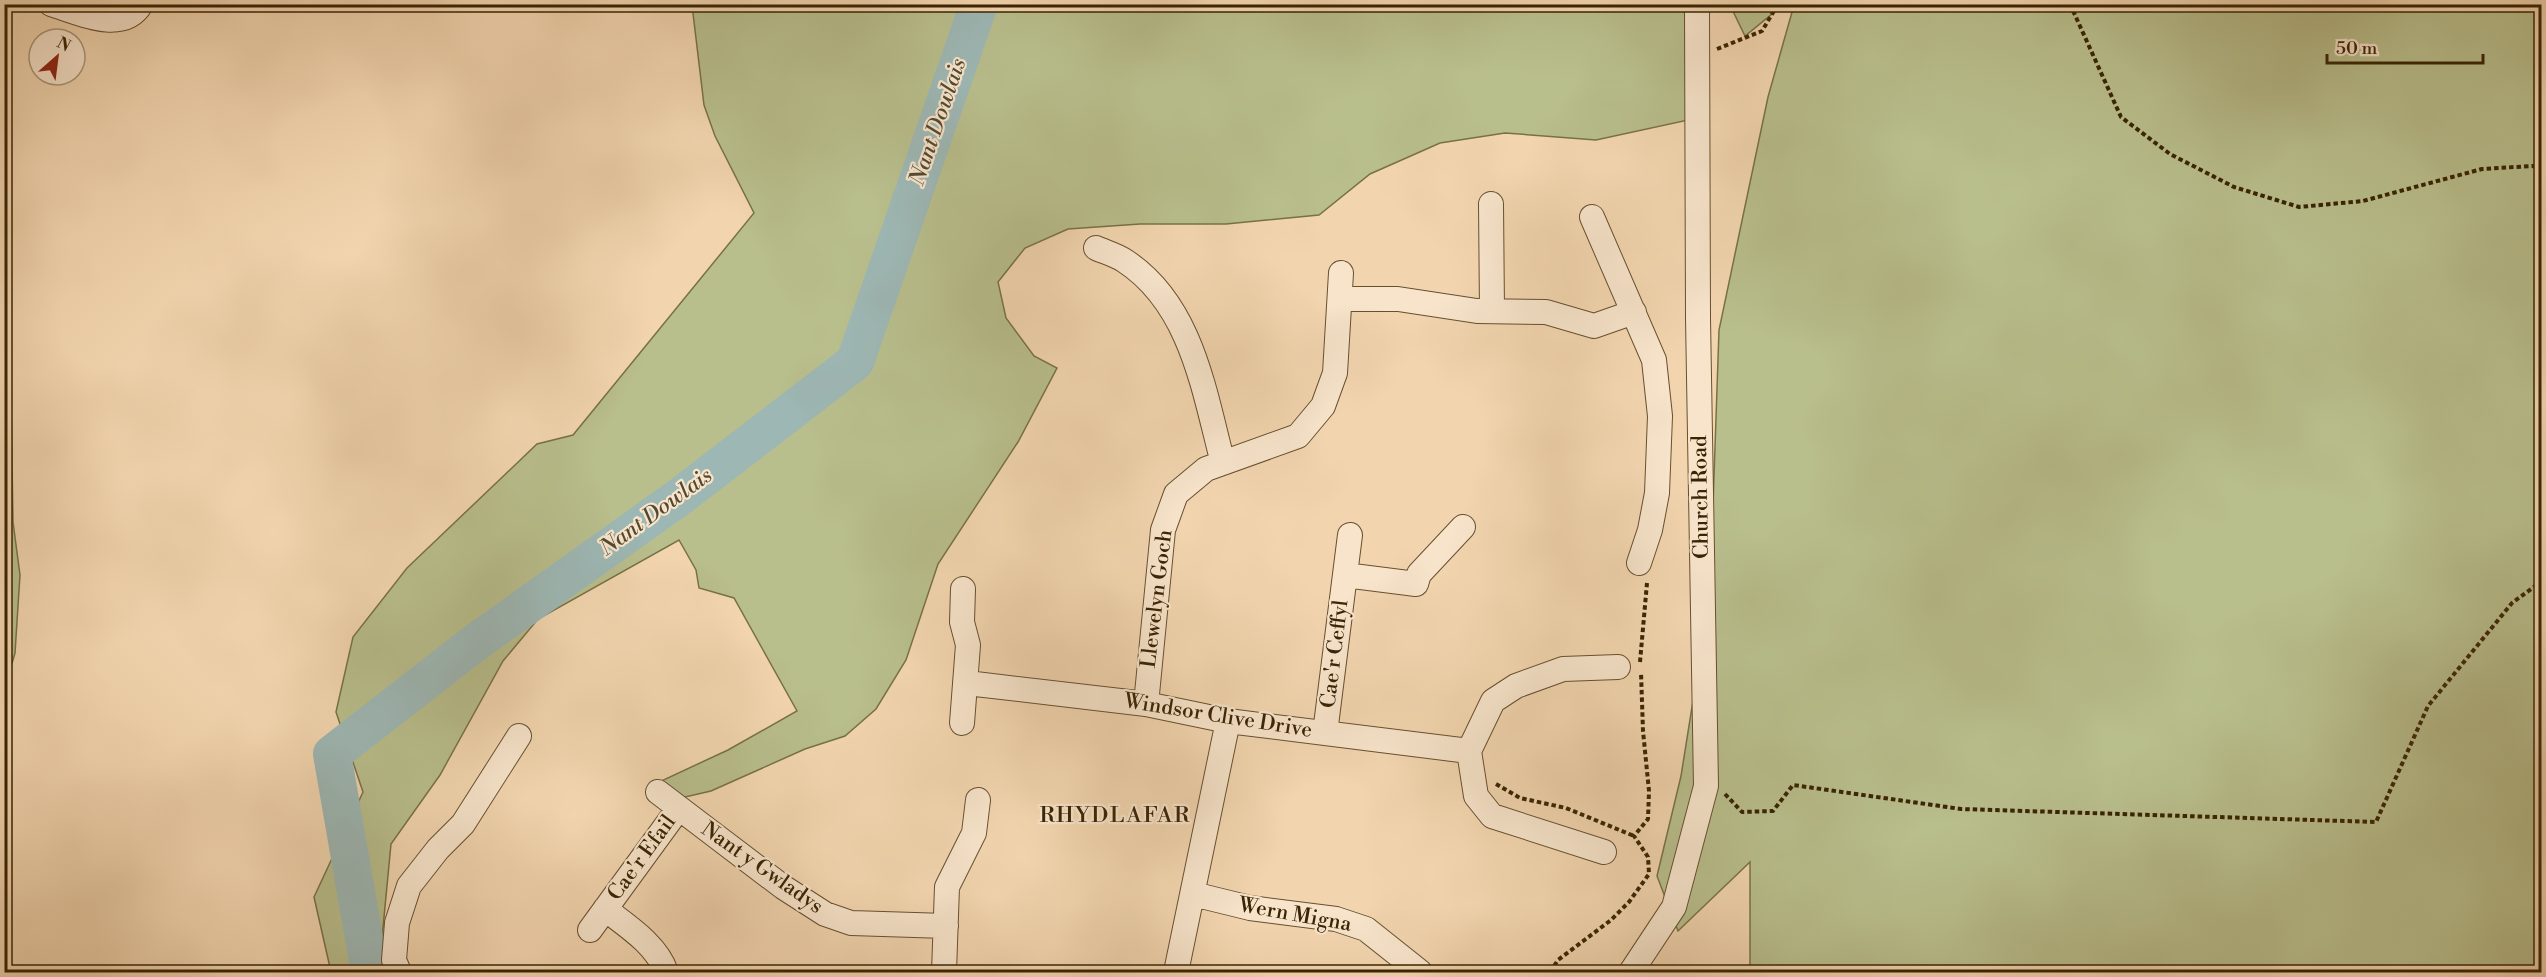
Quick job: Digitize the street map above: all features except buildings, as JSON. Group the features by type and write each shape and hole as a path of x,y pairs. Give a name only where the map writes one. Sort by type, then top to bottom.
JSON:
{"street":[{"path":"51,4 98,18 120,20 127,19 137,12 141,4"},
{"name":"Church Road","path":"1631,972 1674,907 1706,786 1698,318 1697,4"},
{"path":"1491,204 1492,311"},
{"path":"1592,217 1654,360 1660,416 1657,493 1650,531 1639,562"},
{"path":"1096,248 1122,259 1151,283 1179,324 1193,351 1222,463"},
{"name":"Llewelyn Goch","path":"1146,704 1163,530 1176,495 1206,469 1298,436 1323,406 1335,373 1341,273"},
{"path":"1341,299 1398,299 1477,311 1546,312 1594,326 1634,312"},
{"name":"Cae'r Ceffyl","path":"1345,575 1416,584 1419,574 1463,527"},
{"name":"Cae'r Ceffyl","path":"1325,733 1350,535"},
{"path":"962,723 967,683 968,645 962,622 963,589"},
{"path":"1604,852 1492,816 1476,796 1470,761 1493,701 1516,686 1563,669 1618,667"},
{"name":"Windsor Clive Drive","path":"967,683 1146,704 1228,721 1325,733 1470,761"},
{"path":"1176,972 1228,721"},
{"path":"399,972 394,960 397,923 409,886 438,849 463,824 519,736"},
{"name":"Nant y Gwladys","path":"658,792 783,887 825,914 851,924 946,926"},
{"path":"944,972 947,887 974,832 978,800"},
{"name":"Cae'r Efail","path":"590,930 679,808"},
{"name":"Wern Migna","path":"1192,894 1250,908 1336,919 1366,929 1420,972"},
{"name":"Cae'r Efail","path":"605,909 638,935 662,962 666,972"}],"path":[{"path":"1697,57 1762,31 1778,4"},
{"path":"2070,4 2121,117 2170,154 2234,186 2299,207 2363,201 2482,169 2532,166 2541,168"},
{"path":"1634,836 1648,819 1649,791 1643,731 1640,657 1647,583 1639,562"},
{"path":"1706,774 1742,812 1773,811 1793,785 1961,809 2376,822 2428,705 2512,603 2541,581"},
{"path":"1470,761 1520,798 1566,808 1634,836 1648,857 1649,874 1623,908 1558,960 1550,972"}],"green space":[{"path":"692,5 1689,5 1693,119 1596,140 1505,133 1440,143 1370,174 1319,215 1226,224 1140,224 1068,229 1025,248 998,282 1006,318 1034,356 1057,368 1018,442 938,564 906,660 876,709 845,736 805,749 711,791 668,801 659,782 728,750 797,711 734,598 699,588 696,570 679,540 538,619 503,661 440,775 391,844 380,959 388,972 331,972 314,897 363,792 336,712 353,637 407,568 537,444 573,435 754,213 715,136 704,105"},
{"path":"1730,5 1783,5 1745,36"},
{"path":"1794,5 2541,5 2541,972 1750,972 1750,862 1678,931 1657,876 1681,776 1710,594 1719,330 1768,97"},
{"path":"4,348 11,403 13,522 20,575 15,653 5,687"}],"waterway":[{"name":"Nant Dowlais","path":"375,972 368,961 332,754 476,642 678,498 855,362 979,4"}],"district":[{"name":"RHYDLAFAR","path":"1115,815"}]}
